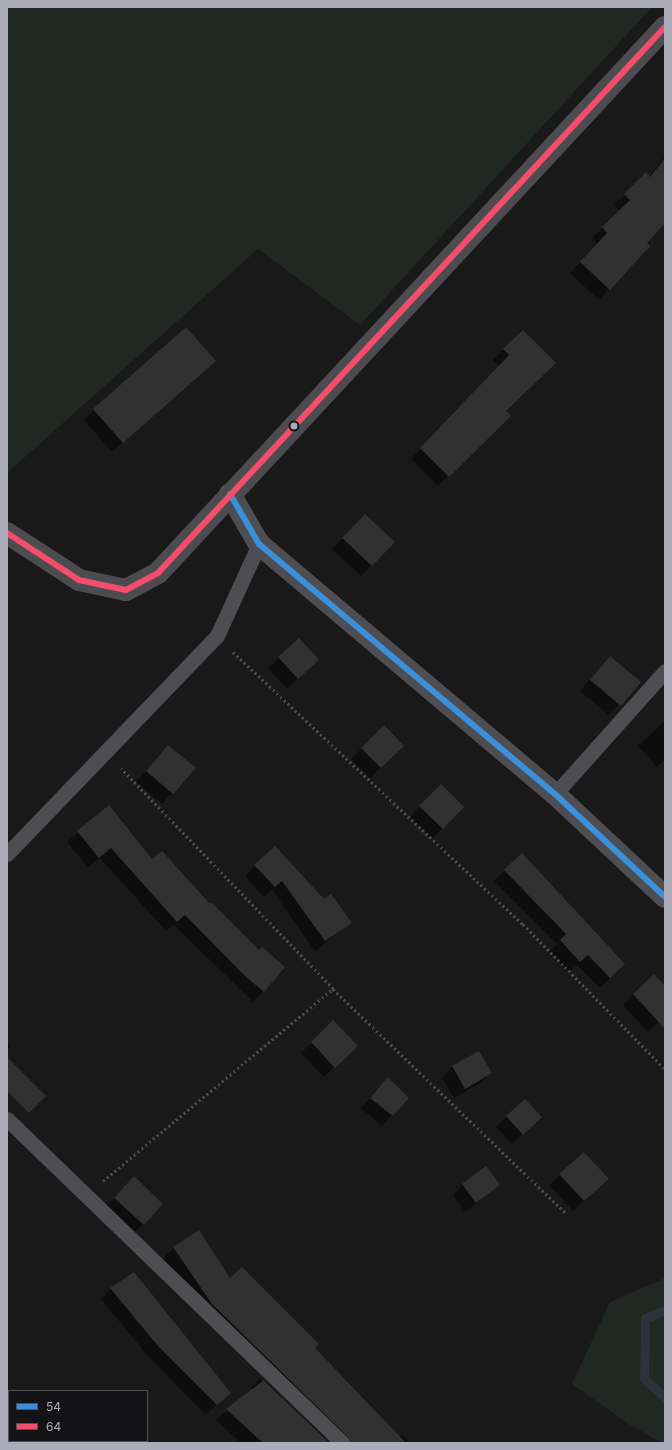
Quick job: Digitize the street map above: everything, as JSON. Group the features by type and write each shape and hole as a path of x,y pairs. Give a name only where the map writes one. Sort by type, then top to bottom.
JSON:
{"street":[{"path":"7,533 79,580 126,590 158,573 665,26"},
{"path":"230,494 259,544 555,794 665,897"}],"lane":[{"path":"7,854 217,636 259,544"},
{"path":"555,794 665,671"},
{"path":"7,1119 342,1443"}],"path":[{"path":"217,636 523,924 665,1069"},
{"path":"105,752 333,989 566,1213"},
{"path":"86,1195 333,989"}],"shaded area":[{"path":"7,7 652,7 360,325 258,249 7,473"},
{"path":"665,1278 665,1443 662,1443 627,1423 572,1384 610,1302"},
{"path":"8,1439 8,1442 68,1443 7,1443"}],"building":[{"path":"665,158 665,223 647,243 650,246 610,290 580,262 607,233 602,227 630,200 624,194 646,172 650,177"},
{"path":"186,327 216,361 123,443 93,409"},
{"path":"523,330 556,363 506,411 511,416 449,477 420,448 509,355 503,349"},
{"path":"365,514 395,542 372,566 342,538"},
{"path":"299,638 319,660 298,679 278,657"},
{"path":"610,656 641,682 621,706 590,680"},
{"path":"384,725 404,746 381,768 361,748"},
{"path":"168,745 196,768 173,794 146,771"},
{"path":"441,784 464,807 443,829 419,806"},
{"path":"109,805 152,859 162,851 210,904 211,902 259,950 262,947 285,967 264,992 245,976 185,915 177,922 111,848 99,858 77,831"},
{"path":"275,846 324,899 331,894 352,923 325,941 282,881 275,887 254,865"},
{"path":"522,853 625,964 610,978 588,955 580,962 560,940 566,934 504,870"},
{"path":"654,974 665,986 665,1029 633,994"},
{"path":"333,1020 358,1046 335,1068 311,1042"},
{"path":"479,1051 492,1073 465,1089 452,1066"},
{"path":"7,1057 46,1096 29,1113 7,1091"},
{"path":"388,1077 409,1098 393,1116 370,1098"},
{"path":"525,1099 542,1117 523,1135 506,1116"},
{"path":"584,1152 609,1179 584,1201 559,1174"},
{"path":"486,1166 500,1185 476,1203 462,1184"},
{"path":"134,1176 163,1204 144,1225 114,1198"},
{"path":"199,1230 230,1278 242,1267 319,1344 315,1348 406,1443 351,1443 348,1437 212,1304 173,1247"},
{"path":"134,1272 231,1393 217,1405 158,1346 110,1288"},
{"path":"260,1377 329,1443 263,1443 226,1409 263,1381"}],"waterway":[{"path":"665,1310 645,1318 644,1379 665,1397"}],"transit line":[{"name":"64","path":"7,533 79,580 126,590 158,573 665,27"},
{"name":"54","path":"230,494 259,544 555,794 665,897"}]}
